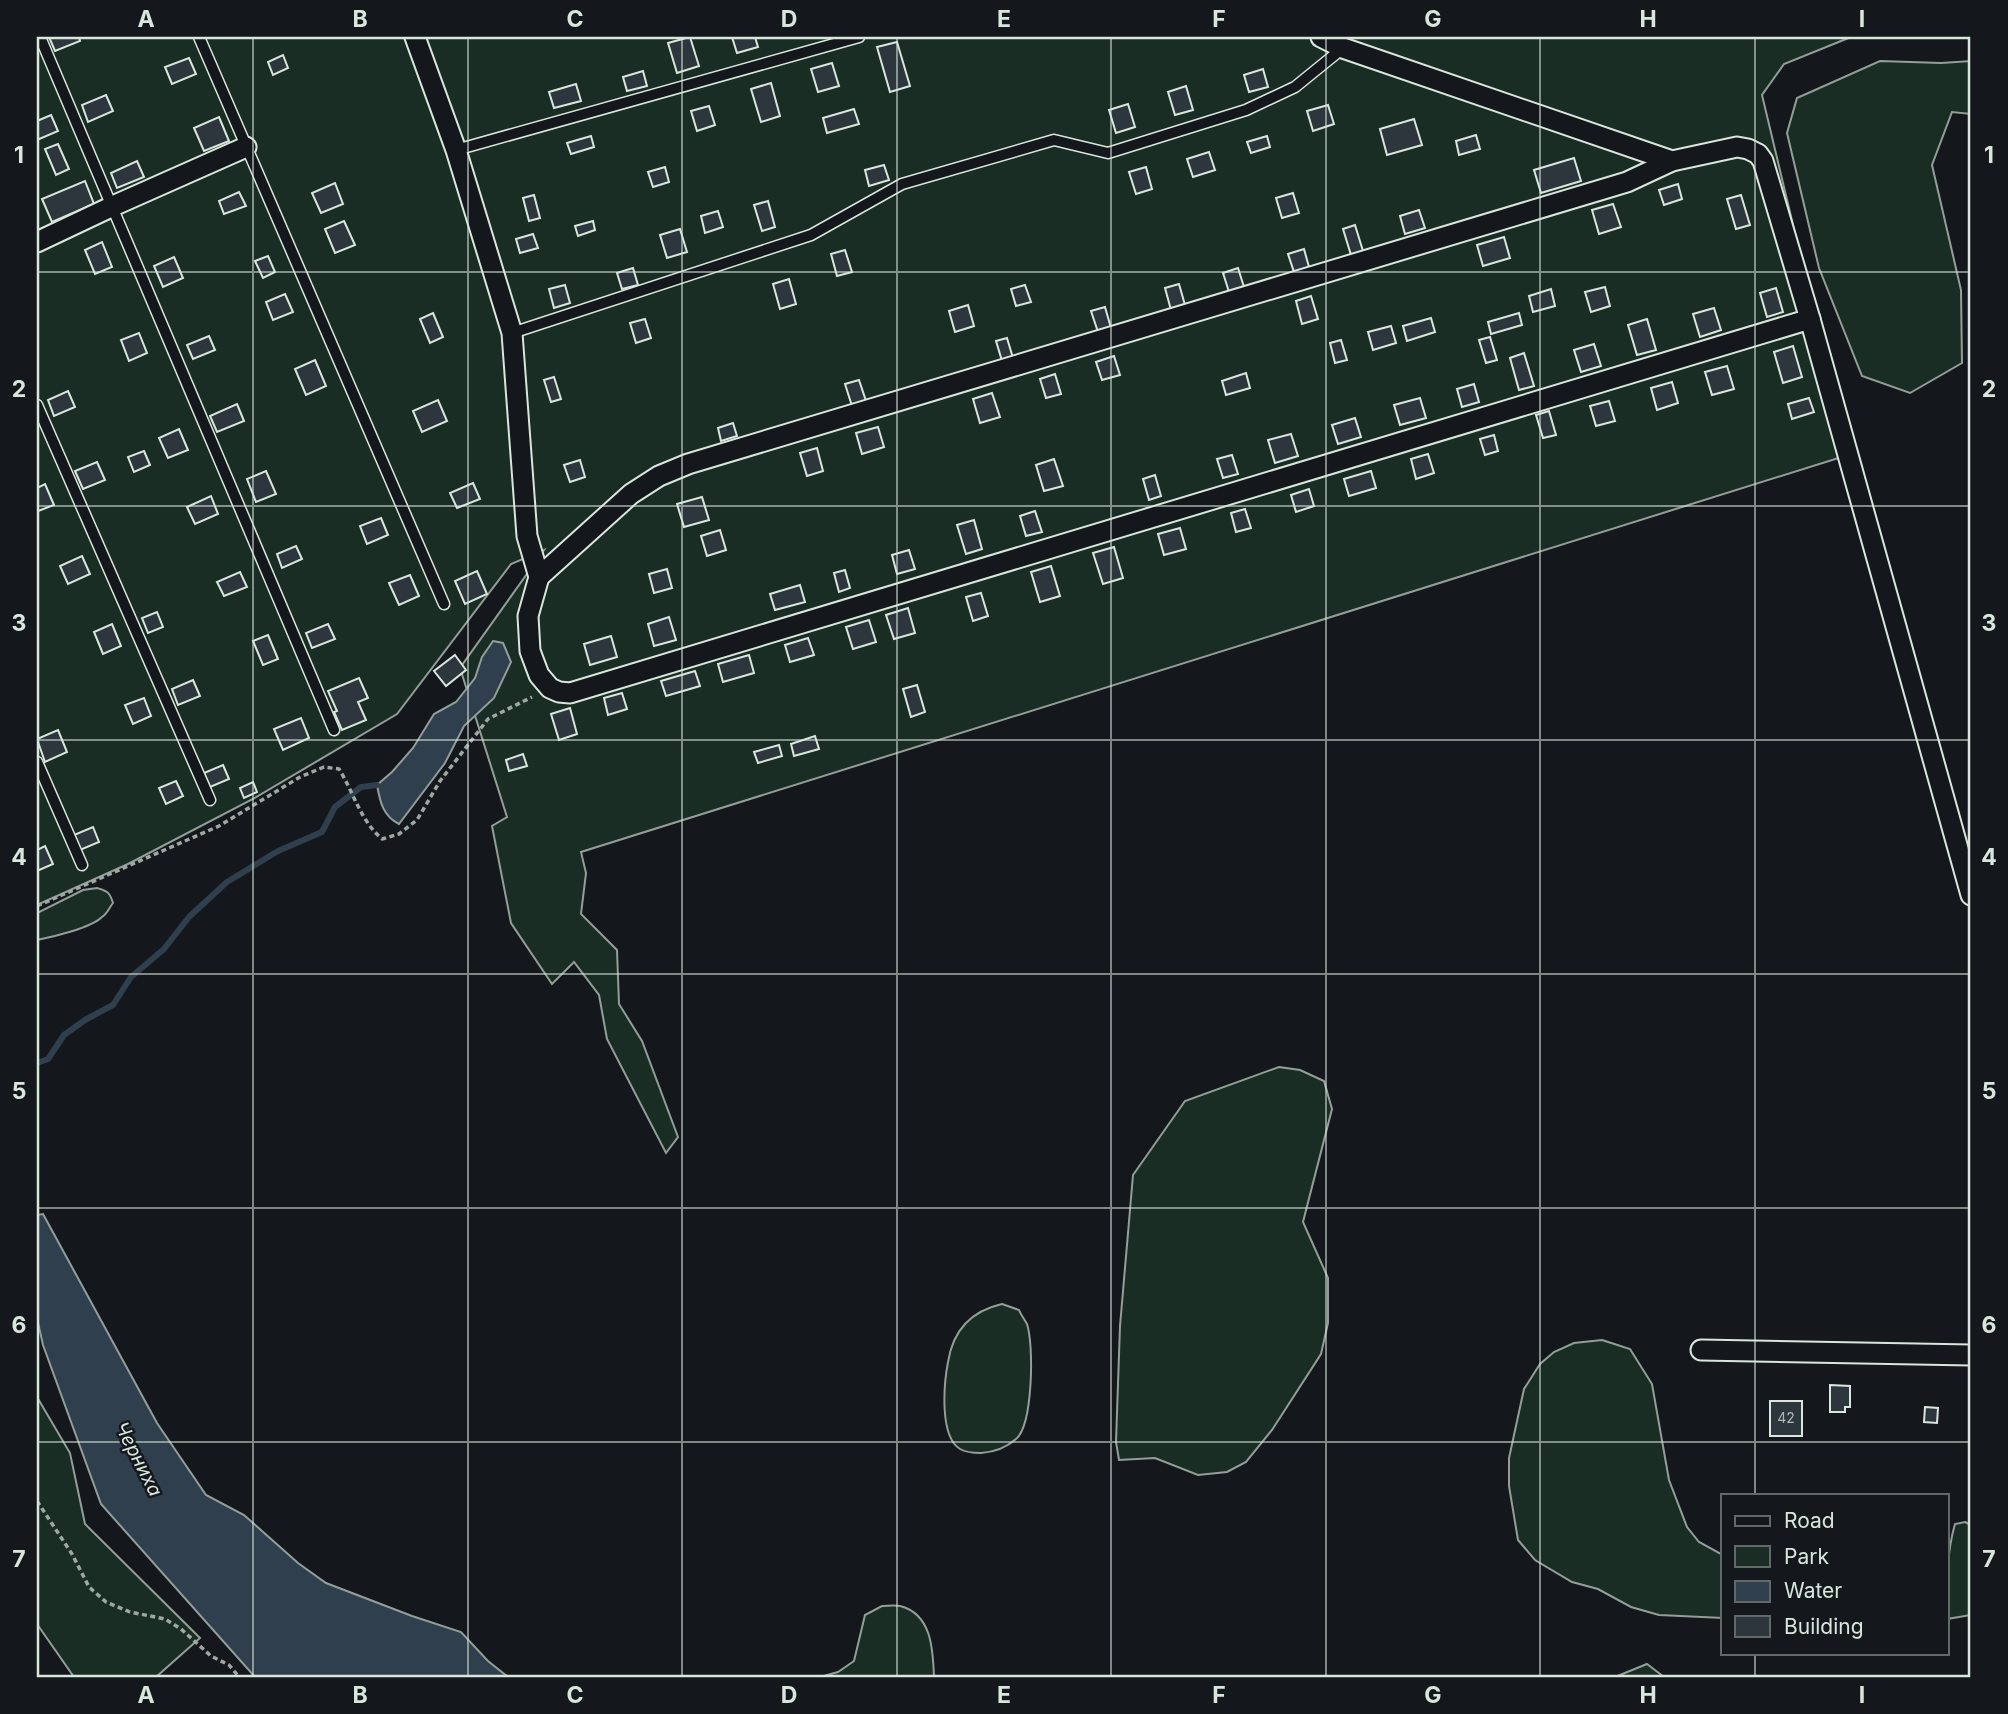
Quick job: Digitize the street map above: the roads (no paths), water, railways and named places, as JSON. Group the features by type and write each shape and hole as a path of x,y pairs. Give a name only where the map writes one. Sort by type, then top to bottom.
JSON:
{"street":[{"path":"415,37 456,150 512,333 527,536 539,577 528,616 530,652 539,675 550,688 559,692 570,692 1810,319"},
{"path":"1321,37 1343,48 1672,161"},
{"path":"37,242 246,147"},
{"path":"539,577 631,494 659,476 688,464 1627,182 1672,161 1737,147 1748,149 1758,154 1763,161 1810,319 1971,895"},
{"path":"1701,1350 1971,1355"}],"lane":[{"path":"40,37 334,730"},
{"path":"199,37 444,604"},
{"path":"456,150 859,37"},
{"path":"512,333 811,235 902,184 1054,140 1108,153 1246,110 1295,88 1343,48"},
{"path":"37,405 210,800"},
{"path":"37,762 82,865"}],"water":[{"path":"493,641 503,643 511,662 494,698 464,726 445,763 399,824 386,813 377,785 413,748 434,714 456,702 475,678 482,657"},
{"name":"Черниха","path":"43,1214 157,1423 206,1495 244,1515 298,1563 326,1583 461,1632 488,1661 508,1677 255,1677 101,1504 43,1345 37,1318 37,1215"}],"waterway":[{"path":"37,1063 48,1059 64,1035 113,1005 131,977 164,949 189,917 227,882 278,851 322,832 335,807 361,787 377,785"}]}
